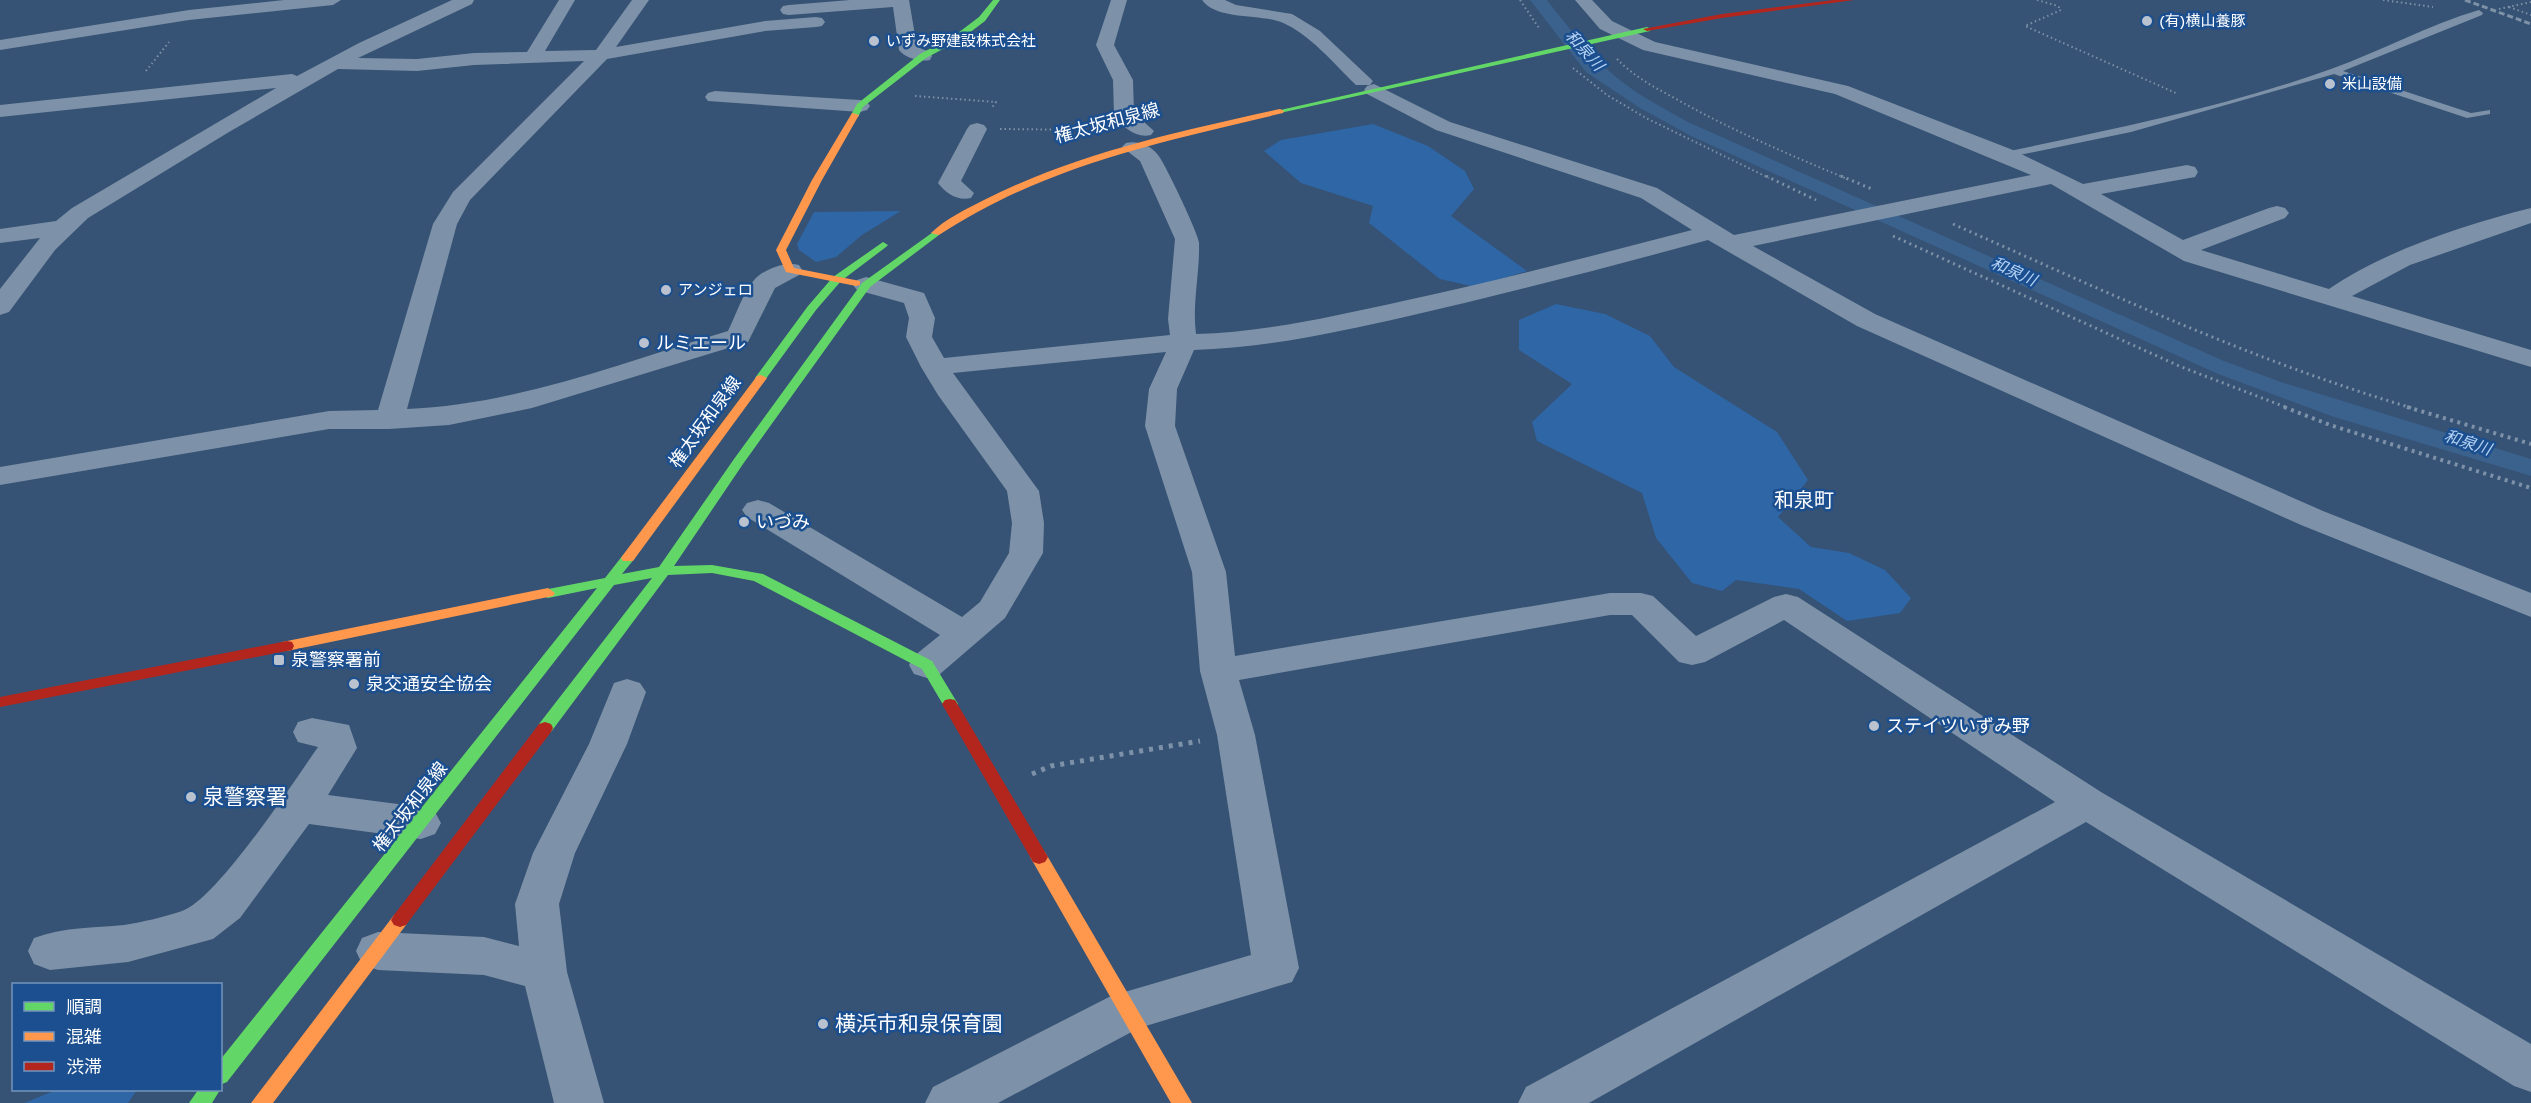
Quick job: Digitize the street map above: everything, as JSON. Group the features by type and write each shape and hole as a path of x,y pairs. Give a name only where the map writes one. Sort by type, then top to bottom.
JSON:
{"street":[{"path":"0,45 189,15 333,0"},
{"path":"0,307 34,259 60,228 80,213 302,79 418,20 466,0"},
{"path":"532,58 567,0"},
{"path":"389,420 406,368 445,225 461,197 601,55 641,0"},
{"path":"762,12 901,0 908,50 923,56"},
{"path":"790,270 781,250 834,148 860,106 923,56 957,38 982,19 997,0"},
{"path":"950,1103 1127,1011 1276,968 1236,735 1218,671 1209,572 1160,426 1163,389 1184,342 1181,319 1187,239 1149,157 1124,116 1123,80 1105,45 1119,0"},
{"path":"1210,0 1233,9 1284,9 1369,85 1443,126 1649,192 1720,237 1866,320 1937,354 2057,404 2312,518 2523,608"},
{"path":"1583,0 1599,34 1667,52 1761,70 1841,90 2005,155 2044,179 2080,191 2180,250 2216,264 2531,359"},
{"path":"1599,34 1762,0"},
{"path":"1599,34 1851,0"},
{"path":"28,40 112,9"},
{"path":"332,63 417,65 474,59 601,55 745,29 816,22"},
{"name":"権太坂和泉線","path":"1090,145 1138,139 1599,34"},
{"path":"0,111 302,79"},
{"name":"権太坂和泉線","path":"261,1103 664,571 738,462 866,285 978,205 1138,139 1369,85"},
{"path":"715,97 860,106"},
{"path":"963,194 949,183 977,129"},
{"path":"2080,191 2187,172"},
{"path":"935,367 1184,342 1234,341 1341,323 1720,237 1858,218 2044,179"},
{"path":"2180,250 2277,213"},
{"path":"2332,299 2352,283 2409,258 2531,214"},
{"path":"0,236 60,228"},
{"name":"権太坂和泉線","path":"222,1073 613,579 812,308 837,279 893,238"},
{"path":"0,476 329,420 389,420 527,414 739,336 765,283 790,270 837,279 915,298 922,318 919,337 935,367 948,389 1023,491 1028,523 1026,553 993,610 927,665"},
{"path":"758,510 964,634"},
{"path":"0,702 383,627 613,579 664,571 712,568 758,577 927,665 1182,1103"},
{"path":"1218,671 1610,604 1641,604 1692,653 1786,605 2087,803 2531,1070"},
{"path":"579,1103 544,972 537,904 554,853 608,744 627,692"},
{"path":"50,951 128,944 197,926 225,905 300,807 338,747 336,735 312,732"},
{"path":"1543,1103 2087,803"},
{"path":"300,807 421,823"},
{"path":"378,951 484,956 544,972"},
{"path":"199,1103 208,1091"}],"lane":[{"path":"2005,155 2127,130 2334,71 2479,13"},
{"path":"2334,71 2471,116 2486,112"}],"path":[{"path":"1520,0 1581,76 1607,96 1646,118 2179,366 2330,425 2531,488"},
{"path":"2037,0 2058,6 2061,10 2025,26 2206,107"},
{"path":"2479,13 2531,2"},
{"path":"2508,7 2531,15"},
{"path":"125,98 189,15"},
{"path":"1599,34 1621,64 1695,111 1909,208 2201,334 2282,365 2394,404 2531,444"},
{"path":"875,93 996,102 977,129"},
{"path":"977,129 1138,139"},
{"path":"999,789 1052,766 1236,735"}],"shaded area":[{"path":"1373,124 1428,146 1465,171 1474,189 1451,216 1527,271 1475,287 1440,279 1369,223 1373,206 1301,183 1264,151 1281,140"},
{"path":"901,211 862,235 836,257 816,262 799,250 797,244 814,212"},
{"path":"1556,304 1605,314 1650,336 1674,367 1777,432 1808,480 1778,517 1811,547 1849,553 1885,570 1911,598 1900,613 1847,621 1799,589 1736,580 1722,591 1692,583 1656,538 1642,493 1537,441 1532,422 1572,384 1519,350 1519,320"},
{"path":"54,1091 136,1091 128,1103 24,1103"}],"water":[{"name":"和泉川","path":"1530,0 1547,0 1588,50 1616,77 1688,122 2224,361 2281,382 2531,459 2531,476 2334,417 2218,374 1691,136 1640,108 1586,72"}],"railway":[{"path":"2465,0 2531,24"}],"traffic: fast":[{"path":"855,115 860,106 923,56 957,38 982,19 997,0"},
{"path":"1280,111 1647,29"},
{"path":"545,728 664,571 738,462 866,285 936,233"},
{"path":"761,378 812,308 837,279 883,245"},
{"path":"222,1073 628,558"},
{"path":"548,593 664,571 712,569 758,577 927,665 950,704"},
{"path":"199,1103 209,1091"}],"traffic: slow":[{"path":"936,233 1013,189 1101,156 1193,131 1280,111"},
{"path":"855,115 817,180 781,250 790,270 856,283"},
{"path":"628,558 761,378"},
{"path":"287,646 548,593"},
{"path":"1039,857 1182,1103"},
{"path":"261,1103 400,920"}],"traffic: jam":[{"path":"1647,29 1722,16 1851,0"},
{"path":"0,702 287,646"},
{"path":"950,704 1039,857"},
{"path":"400,920 545,728"}],"place":[{"name":"(有)横山養豚","path":"2147,21"},
{"name":"いずみ野建設株式会社","path":"874,41"},
{"name":"米山設備","path":"2330,84"},
{"name":"アンジェロ","path":"666,290"},
{"name":"ルミエール","path":"644,343"},
{"name":"いづみ","path":"744,522"},
{"name":"泉警察署前","path":"279,660"},
{"name":"泉交通安全協会","path":"354,684"},
{"name":"ステイツいずみ野","path":"1874,726"},
{"name":"泉警察署","path":"191,797"},
{"name":"横浜市和泉保育園","path":"823,1024"}],"district":[{"name":"和泉町","path":"1804,500"}]}
